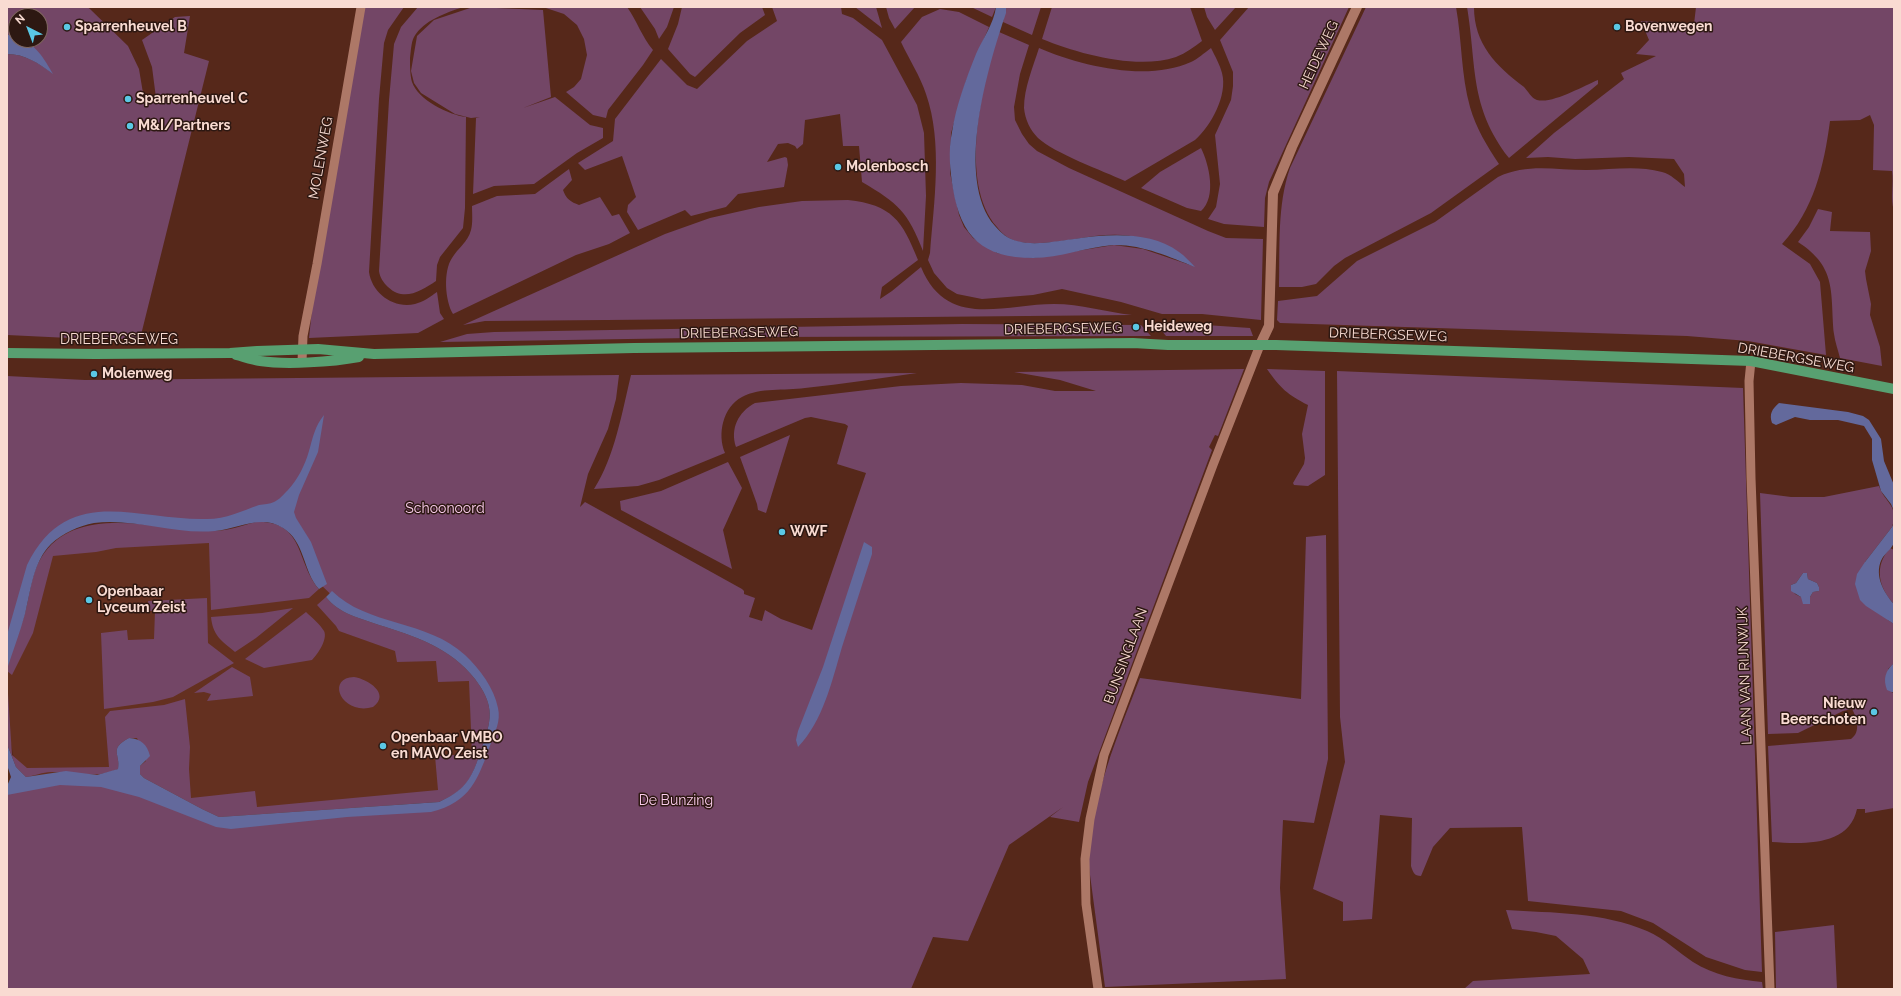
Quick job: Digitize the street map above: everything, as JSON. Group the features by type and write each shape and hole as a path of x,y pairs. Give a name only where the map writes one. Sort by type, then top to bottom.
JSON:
{"main road":[{"name":"DRIEBERGSEWEG","path":"7,352 95,354 230,354 257,351 318,349 374,354 626,348 1110,343 1168,345 1260,345 1751,361 1894,389"},
{"name":"DRIEBERGSEWEG","path":"230,354 260,361 302,362 346,360 374,354"}],"street":[{"name":"MOLENWEG","path":"302,362 303,336 317,264 361,7"},
{"name":"HEIDEWEG","path":"1260,345 1269,326 1273,193 1292,147 1357,7"},
{"name":"BUNSINGLAAN","path":"1098,989 1086,904 1085,859 1090,819 1104,755 1213,464 1260,345"},
{"name":"LAAN VAN RIJNWIJK","path":"1751,361 1749,381 1751,478 1770,989"}],"shaded area":[{"path":"212,523 449,649 491,697 458,797 233,825 19,785 7,723 7,649 60,531"}],"green space":[{"path":"7,7 87,7 128,46 139,69 144,99 156,98 152,67 142,40 175,17 190,16 184,53 209,61 140,339 90,339 7,335 7,54 25,57 52,73 33,48 48,48 48,8 8,8 7,34"},
{"path":"363,7 404,7 388,30 384,43 379,99 369,272 371,280 379,293 392,302 399,304 415,304 437,292 440,313 444,319 418,333 309,338 313,300"},
{"path":"418,7 463,7 436,18 418,31 412,42 410,73 415,89 427,100 443,110 466,117 465,208 463,228 440,257 437,265 436,281 418,291 400,294 388,287 382,280 379,271 389,100 394,44 401,27"},
{"path":"473,7 543,10 551,97 523,108 555,97 590,125 603,128 603,138 577,153 534,184 494,186 473,194 476,118 480,117 471,118 455,114 421,93 414,83 411,71 417,36 434,20"},
{"path":"543,7 627,7 653,50 608,110 606,118 593,115 566,92 574,87 581,79 587,55 584,39 577,25 564,14"},
{"path":"640,7 674,7 667,27 659,39 655,29"},
{"path":"682,7 762,7 765,15 740,33 695,77 690,74 668,49 678,24"},
{"path":"772,7 841,7 842,14 853,18 882,40 917,105 924,133 926,196 923,251 907,218 900,210 885,196 862,182 859,146 843,146 840,114 805,120 803,144 797,149 795,146 788,143 778,144 767,162 785,157 787,158 788,165 784,187 738,194 726,207 691,216 685,210 638,230 627,212 628,205 636,197 622,156 585,170 578,163 613,141 615,119 661,59 687,85 697,89 747,41 777,21"},
{"path":"855,7 876,7 882,28"},
{"path":"886,7 915,7 895,29 889,18"},
{"path":"971,7 996,7 992,17"},
{"path":"1006,7 1041,7 1032,35 1003,22"},
{"path":"1052,7 1190,7 1202,41 1190,50 1176,57 1161,61 1126,61 1090,55 1042,39"},
{"path":"1204,7 1236,7 1215,30 1207,17"},
{"path":"1249,7 1349,7 1269,182 1265,198 1264,227 1224,224 1208,219 1216,207 1220,184 1215,135 1231,100 1233,86 1233,72 1220,40"},
{"path":"1366,7 1456,7 1463,70 1470,107 1482,137 1499,164 1431,213 1345,258 1334,266 1316,284 1302,287 1279,287 1281,212 1290,168"},
{"path":"1467,7 1474,7 1478,32 1488,53 1504,71 1524,87 1535,99 1544,101 1559,97 1598,80 1598,84 1509,158 1496,139 1487,121 1481,103 1474,67"},
{"path":"1696,7 1894,7 1894,211 1892,201 1892,171 1873,170 1874,125 1870,115 1860,120 1830,121 1821,171 1816,187 1802,217 1782,244 1810,264 1820,282 1826,355 1748,341 1687,336 1280,323 1277,320 1278,301 1317,296 1357,261 1435,222 1498,177 1509,173 1520,170 1541,168 1586,170 1624,168 1643,169 1665,173 1685,187 1684,174 1674,159 1629,157 1575,159 1548,157 1526,158 1554,133 1624,79 1621,73 1656,56 1636,54 1649,40 1641,21 1694,24"},
{"path":"940,9 959,12 989,27 966,81 951,133 950,173 959,215 964,227 973,238 997,253 1033,258 1114,245 1143,249 1193,266 1133,236 1103,235 1047,243 1033,243 1012,240 999,230 985,208 978,185 976,159 977,132 981,104 992,53 999,32 1029,45 1020,74 1014,107 1015,120 1022,134 1029,144 1037,151 1069,168 1208,231 1226,238 1263,239 1261,320 1202,314 1162,314 1121,302 1062,289 1033,295 982,299 957,294 947,288 934,273 928,260 930,253 936,173 936,152 931,113 924,87 901,42 922,17"},
{"path":"1039,48 1074,61 1094,66 1135,71 1155,71 1174,68 1194,61 1211,48 1222,73 1223,91 1217,110 1207,127 1195,140 1125,181 1055,150 1038,138 1028,124 1025,116 1024,100 1029,78"},
{"path":"1201,148 1209,171 1210,189 1209,198 1201,211 1187,208 1141,188 1160,172"},
{"path":"569,169 572,180 563,190 567,198 579,205 600,197 612,216 619,214 630,233 609,244 576,255 453,314 448,302 446,286 447,270 452,258 470,234 472,224 472,206 497,196 535,194"},
{"path":"848,200 863,202 875,206 894,217 906,234 918,260 882,287 880,299 921,267 932,287 946,299 961,306 978,309 996,309 1064,304 1132,315 485,321 463,325 665,234 710,218 759,207 802,201"},
{"path":"1818,209 1832,212 1830,231 1870,232 1871,251 1865,271 1871,304 1870,315 1880,347 1882,366 1840,358 1834,337 1830,282 1820,262 1811,252 1798,242 1809,227"},
{"path":"962,324 1141,325 1151,336 754,337 440,342 467,334 494,332"},
{"path":"1191,324 1250,328 1253,336 1166,336 1157,325"},
{"name":"De Bunzing","path":"1244,369 1218,436 1215,435 1209,447 1212,450 1088,782 1079,822 1050,817 1063,807 1009,845 968,941 933,937 911,989 7,989 7,790 106,780 213,821 434,806 458,797 469,785 495,722 491,697 473,669 449,649 345,608 318,582 293,528 271,509 212,523 100,517 60,531 32,565 7,649 7,376 85,380 619,375 616,399 608,429 588,474 580,507 585,502 742,589 744,594 755,598 749,617 762,621 765,610 781,619 812,630 866,473 837,464 848,426 845,424 811,417 805,418 736,447 734,434 737,422 744,411 755,403 901,386 961,383 1022,385 1055,391 1096,391 1060,380 1014,372"},
{"path":"1267,369 1325,371 1325,475 1308,486 1294,485 1293,483 1304,464 1305,458 1302,434 1308,405 1295,398 1285,390"},
{"path":"1337,371 1743,388 1762,972 1745,970 1706,957 1653,923 1621,911 1528,901 1522,827 1450,828 1433,847 1421,876 1419,876 1414,873 1411,866 1412,818 1380,815 1372,919 1343,921 1343,902 1313,889 1345,762 1340,717"},
{"path":"917,373 749,394 735,401 726,414 722,430 725,453 659,480 638,486 594,489 613,448 631,375"},
{"path":"790,435 766,513 758,510 740,457"},
{"path":"728,462 742,488 723,530 732,569 621,510 620,501 661,491"},
{"path":"1879,486 1893,509 1894,520 1892,527 1865,562 1888,620 1894,624 1894,663 1888,669 1892,693 1894,693 1894,808 1865,813 1865,809 1857,809 1852,821 1845,830 1834,837 1810,842 1772,842 1768,746 1851,739 1856,733 1857,729 1857,721 1852,709 1843,711 1798,733 1768,734 1760,493 1791,497 1824,497","holes":["1803,573 1807,573 1808,579 1817,583 1819,591 1813,592 1810,597 1801,597 1795,594 1791,585 1796,583"]},
{"path":"256,522 272,523 283,528 291,535 312,579 319,589 309,598 211,610 209,543 116,548 96,552 53,556 33,633 12,675 7,671 10,657 25,613 35,571 41,558 56,540 75,530 97,524 120,523 219,531"},
{"path":"1326,535 1328,759 1314,823 1283,820 1280,888 1286,979 1105,987 1088,860 1090,836 1100,790 1107,767 1140,678 1301,699 1306,537"},
{"path":"1890,548 1894,550 1894,604 1884,591 1880,576 1882,562"},
{"path":"326,597 337,608 350,615 406,634 432,644 444,651 465,668 481,688 490,710 490,718 486,734 473,772 469,779 450,797 439,802 219,817 144,778 140,774 140,766 146,761 137,738 129,738 119,745 117,749 118,769 109,772 92,775 48,772 26,777 16,767 7,744 7,678 12,755 27,768 109,767 105,717 110,711 164,705 185,699 190,747 189,769 191,798 255,791 257,807 438,790 435,756 472,754 469,681 438,682 436,661 397,662 395,651 339,631 317,605"},
{"path":"207,598 208,643 234,663 173,697 153,702 104,709 101,633 127,630 128,640 154,639 155,611 149,611 148,601"},
{"path":"293,608 256,638 235,652 218,637 211,617 262,613"},
{"path":"306,612 320,626 325,634 322,646 312,660 264,668 245,659"},
{"path":"232,667 250,677 253,696 207,701 211,694 204,692 194,693"},
{"path":"354,677 360,678 371,684 379,692 380,697 378,702 373,707 362,708 353,706 346,702 341,696 339,689 340,683 345,679"},
{"path":"1506,910 1578,914 1613,920 1630,925 1659,937 1701,967 1726,976 1762,982 1763,989 1464,989 1473,981 1590,974 1583,959 1556,936 1512,929"},
{"path":"1834,925 1837,989 1776,989 1775,932"}],"water":[{"path":"996,7 1006,7 1006,13 984,91 978,122 976,152 977,180 983,206 995,226 1011,239 1031,243 1046,243 1087,237 1115,235 1142,237 1156,240 1168,245 1185,257 1195,267 1155,252 1124,245 1103,246 1043,258 1016,257 1001,254 988,249 977,242 969,232 962,220 953,189 950,146 956,112 965,83 976,54 993,19"},
{"path":"7,34 8,48 35,48 43,57 53,74 26,57 7,54"},
{"path":"1779,403 1848,412 1863,416 1869,420 1881,439 1884,461 1894,485 1894,511 1891,504 1881,491 1872,460 1872,439 1864,426 1838,420 1810,420 1795,417 1776,425 1772,423 1771,414"},
{"path":"324,415 318,452 299,495 294,512 296,518 311,542 327,584 319,589 310,574 296,541 283,528 275,524 258,522 224,530 200,532 140,524 109,522 88,524 71,530 61,536 51,544 40,559 36,568 23,621 7,669 7,635 27,565 44,539 63,523 84,514 106,512 214,519 259,505 272,503 278,500 292,486 301,472 316,428"},
{"path":"1894,523 1895,540 1880,563 1879,576 1886,594 1894,604 1894,624 1866,606 1860,600 1855,584 1857,574"},
{"path":"864,542 872,547 872,554 826,700 807,737 798,747 796,740 798,731 823,667"},
{"path":"1803,573 1807,573 1808,579 1817,583 1819,587 1819,591 1813,592 1810,597 1810,604 1803,604 1801,597 1791,591 1791,585 1796,583"},
{"path":"332,591 346,602 362,611 434,635 450,644 471,660 490,686 499,713 497,726 477,778 464,795 455,802 445,808 431,812 347,817 231,829 216,827 139,797 101,787 60,785 7,795 7,786 11,777 7,765 7,744 16,767 26,777 66,771 97,775 118,769 117,749 119,745 129,738 143,743 149,752 150,756 140,766 140,774 144,778 219,817 439,802 449,797 458,791 469,779 476,764 490,718 490,710 485,695 475,679 465,668 444,651 432,644 357,618 337,608 326,597"},
{"path":"1894,663 1894,693 1887,690 1885,679 1887,672"}],"place":[{"name":"Sparrenheuvel B","path":"67,27"},
{"name":"Bovenwegen","path":"1617,27"},
{"name":"Sparrenheuvel C","path":"128,99"},
{"name":"M&I/Partners","path":"130,126"},
{"name":"Molenbosch","path":"838,167"},
{"name":"Heideweg","path":"1136,327"},
{"name":"Molenweg","path":"94,374"},
{"name":"WWF","path":"782,532"},
{"name":"Openbaar Lyceum Zeist","path":"89,600"},
{"name":"Nieuw Beerschoten","path":"1874,712"},
{"name":"Openbaar VMBO en MAVO Zeist","path":"383,746"}],"park label":[{"name":"Schoonoord","path":"445,509"}]}
